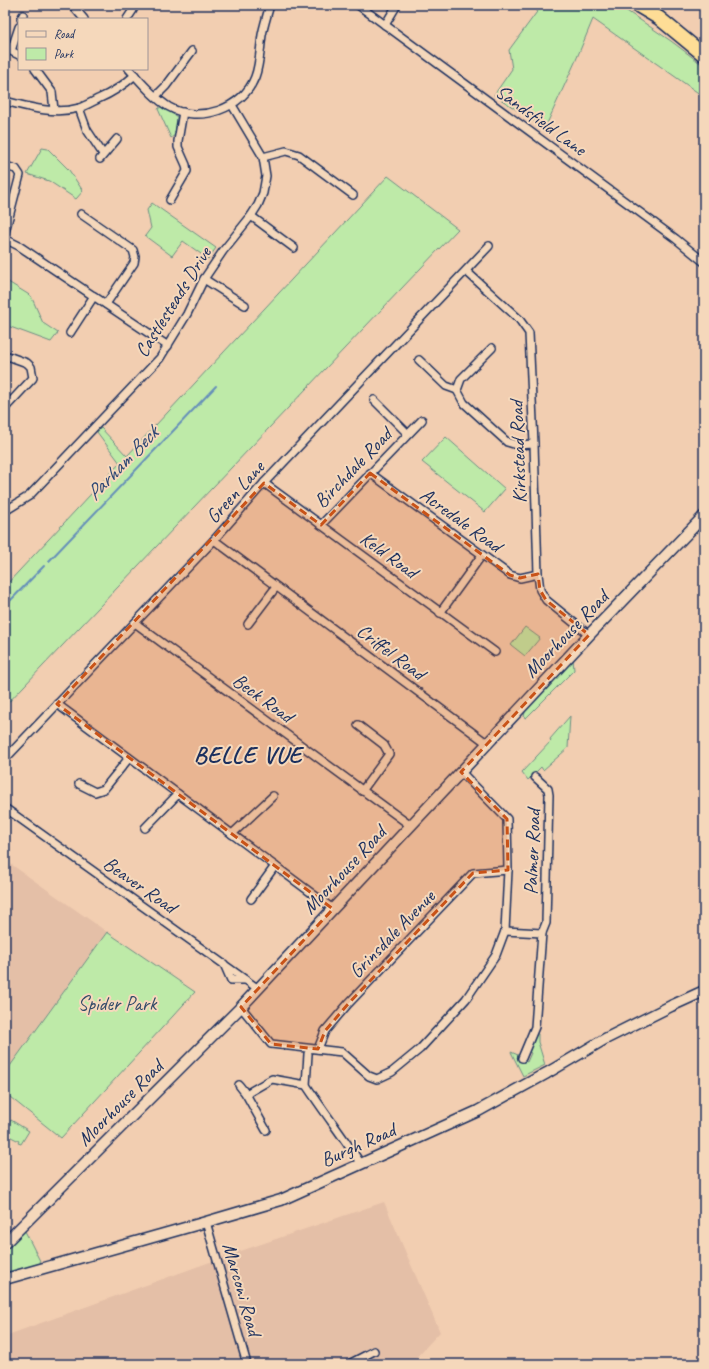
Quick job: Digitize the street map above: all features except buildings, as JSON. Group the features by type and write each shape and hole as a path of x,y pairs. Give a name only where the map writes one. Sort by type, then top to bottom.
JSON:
{"highway":[{"path":"637,5 659,18 704,55"}],"main road":[{"name":"Moorhouse Road","path":"5,1243 241,1006 589,635 704,516"},
{"name":"Burgh Road","path":"5,1279 281,1200 478,1111 605,1039 704,991"}],"street":[{"path":"72,5 83,18"},
{"path":"130,70 156,96 170,107 183,112 198,114 216,112 232,105 241,98 255,77 262,34 270,5"},
{"name":"Sandsfield Lane","path":"358,5 676,239 704,262"},
{"path":"385,25 397,5"},
{"path":"128,18 133,10"},
{"path":"18,29 11,51 18,55"},
{"path":"156,96 166,86 192,51"},
{"path":"36,70 52,92 54,110"},
{"path":"5,101 35,109 65,111 79,108 109,94 135,75"},
{"name":"Castlesteads Drive","path":"6,507 29,496 152,367 168,346 187,314 204,279 258,205 263,193 266,176 263,157 232,105"},
{"path":"79,108 87,130 102,156 117,139"},
{"path":"170,200 187,172 186,165 178,147 183,112"},
{"path":"263,157 286,152 299,155 353,195"},
{"path":"5,166 16,169 20,175 5,232"},
{"path":"82,214 133,250 135,257 134,263 106,304"},
{"path":"251,216 294,248"},
{"path":"5,239 19,246 168,346"},
{"name":"Green Lane","path":"5,759 214,540 264,483 466,272 489,246"},
{"name":"Kirkstead Road","path":"466,272 520,319 529,333 538,574 540,590 546,600 589,635"},
{"path":"204,279 245,305"},
{"path":"70,333 94,296"},
{"path":"456,390 461,379 492,348"},
{"path":"5,355 26,363 31,367 33,378 5,408"},
{"path":"419,360 446,386 456,390 464,403 507,442 517,445 534,444"},
{"name":"Birchdale Road","path":"374,400 408,434"},
{"name":"Birchdale Road","path":"321,525 422,420"},
{"name":"Acredale Road","path":"370,473 510,575 520,578 538,574"},
{"name":"Keld Road","path":"264,483 495,652"},
{"name":"Criffel Road","path":"214,540 488,744"},
{"path":"440,613 482,555"},
{"path":"248,624 276,587"},
{"name":"Beck Road","path":"135,623 411,826"},
{"path":"57,704 333,909"},
{"path":"358,725 384,745 389,754 362,790"},
{"path":"79,784 95,792 104,789 129,758"},
{"path":"241,1006 271,1044 342,1052 369,1076 377,1080 392,1072 420,1049 466,999 496,955 505,931 508,870 507,819 461,772"},
{"name":"Palmer Road","path":"522,1058 535,1027 542,933 546,923 549,796 548,789 535,777"},
{"path":"145,828 178,794"},
{"path":"232,834 273,796"},
{"name":"Beaver Road","path":"5,808 224,964 231,980 246,980 257,988"},
{"path":"251,899 275,866"},
{"name":"Grinsdale Avenue","path":"318,1049 325,1031 348,1004 472,873 508,870"},
{"path":"505,931 542,933"},
{"path":"308,1054 306,1085 326,1116 361,1164"},
{"path":"246,1094 272,1079 306,1085"},
{"path":"239,1085 246,1094 266,1130"},
{"name":"Marconi Road","path":"206,1222 247,1364"},
{"path":"349,1364 374,1351"}],"highlighted area":[{"path":"370,473 510,575 520,578 538,574 540,590 546,600 589,635 461,772 507,819 508,870 473,873 348,1004 325,1031 318,1049 271,1044 241,1007 333,909 57,704 264,483 321,525"}],"shaded area":[{"path":"5,860 107,932 5,1073"},
{"path":"384,1202 440,1332 410,1364 5,1364 5,1336 235,1253"}],"green space":[{"path":"542,5 618,5 671,41 704,66 704,97 593,19 545,128 494,95 512,69 509,50"},
{"path":"162,106 177,117 175,135 171,138 158,109"},
{"path":"42,148 48,149 69,170 83,191 76,199 49,181 27,174"},
{"path":"388,176 458,229 5,706 5,586 120,463 97,432 101,428 127,456"},
{"path":"152,203 216,248 208,259 183,241 172,256 145,236 151,228 147,210"},
{"path":"5,280 31,296 43,323 58,333 51,342 5,325 5,311 9,294 5,292"},
{"path":"446,437 505,489 485,512 422,462"},
{"path":"525,627 540,638 525,656 511,645"},
{"path":"573,659 574,670 526,718 524,717 526,707"},
{"path":"570,716 568,748 543,770 541,767 528,780 522,772 551,741 550,739"},
{"name":"Spider Park","path":"107,932 195,992 61,1138 5,1093 5,1073"},
{"path":"535,1033 538,1034 538,1042 545,1065 523,1076 511,1052 518,1055 517,1058 527,1062 531,1053 528,1051"},
{"path":"11,1120 29,1131 21,1144 18,1143 19,1141 5,1134 5,1129"},
{"path":"25,1231 41,1263 5,1274 5,1251"}],"waterway":[{"name":"Parham Beck","path":"49,561 216,386"},
{"name":"Parham Beck","path":"5,606 44,566"}],"district":[{"name":"BELLE VUE","path":"248,755"}]}
